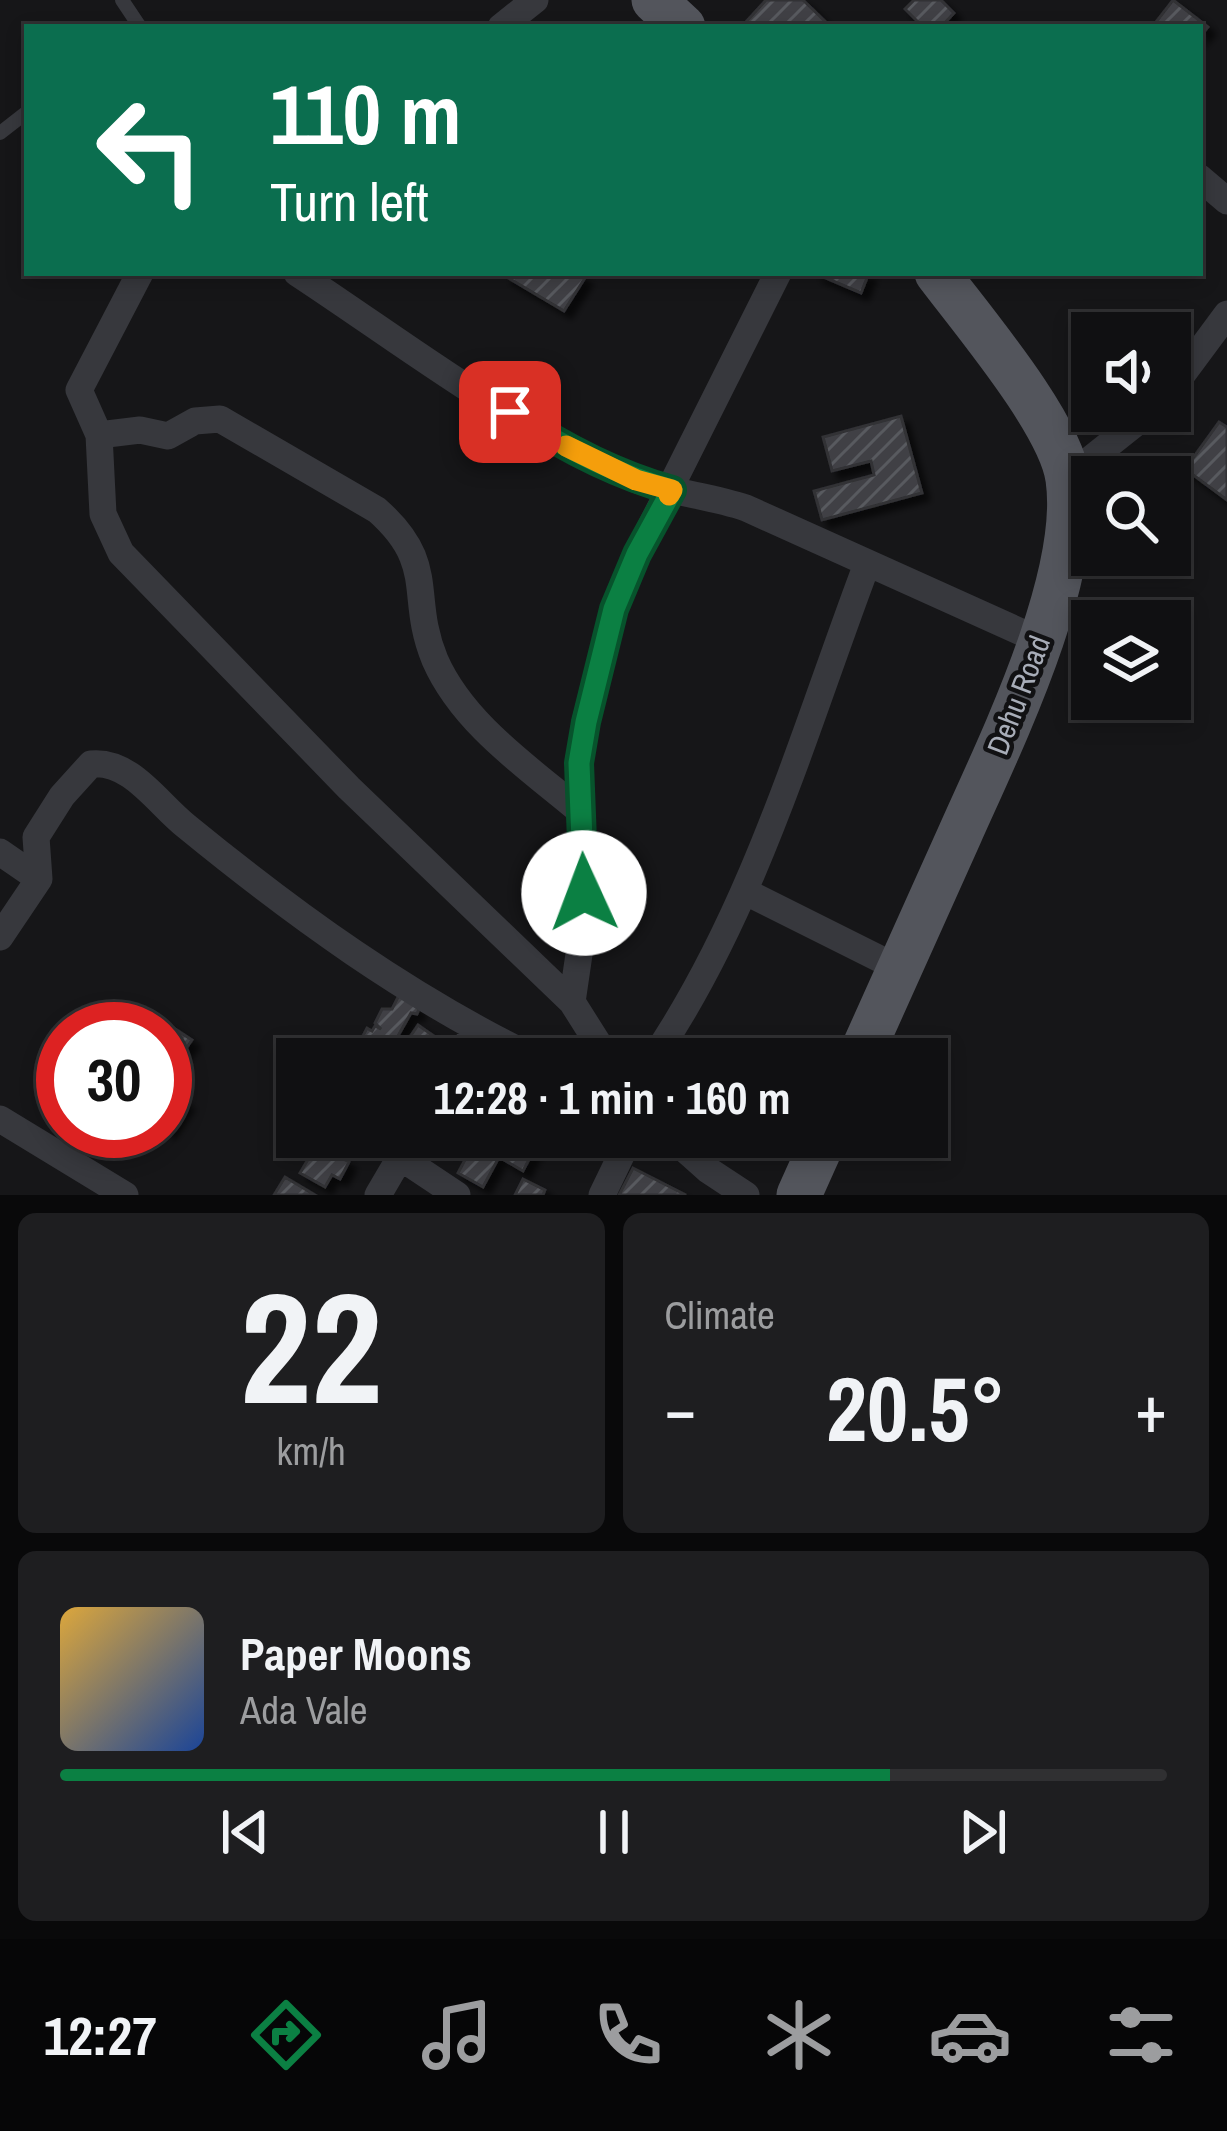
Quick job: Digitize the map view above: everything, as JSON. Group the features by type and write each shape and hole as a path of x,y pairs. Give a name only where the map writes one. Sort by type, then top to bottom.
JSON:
{"main road":[{"path":"654,0 680,24"},
{"name":"Dehu Road","path":"869,1038 1041,641 1066,540 1068,477 1043,420 939,276"},
{"path":"799,1195 816,1158"}],"street":[{"path":"505,24 535,0"},
{"path":"1203,181 1227,201"},
{"path":"138,276 80,390 99,435 103,514 121,553 349,788 572,1002 595,1038"},
{"path":"302,276 544,435 636,480 746,508 1041,641"},
{"path":"572,1002 583,927 579,763 614,609 777,276"},
{"path":"1191,363 1227,314"},
{"path":"99,435 140,430 168,436 195,421 220,419 377,510 412,550 434,657 446,679 492,735 580,812"},
{"path":"1068,477 1125,432"},
{"path":"667,1038 732,924 867,564"},
{"path":"0,938 39,878 35,836 91,764 108,763 126,771 168,812 335,941 492,1038"},
{"path":"0,852 39,878"},
{"path":"744,891 899,969"},
{"path":"470,1038 475,1030"},
{"path":"0,1119 124,1195"},
{"path":"378,1195 400,1158"},
{"path":"418,1158 457,1195"},
{"path":"602,1195 620,1158"},
{"path":"695,1158 746,1195"}],"lane":[{"path":"0,133 24,114"}],"building":[{"path":"766,0 803,0 828,24 744,24"},
{"path":"914,0 941,0 954,13 944,24 920,24 905,9"},
{"path":"1173,0 1208,27 1203,33 1203,24 1154,24"},
{"path":"505,276 582,276 585,278 564,311"},
{"path":"821,276 868,276 861,293"},
{"path":"901,416 922,493 822,520 814,491 874,475 871,461 832,471 823,437"},
{"path":"1219,422 1227,427 1227,500 1191,473 1191,461"},
{"path":"400,993 419,1009 411,1013 397,1038 362,1038 367,1028 381,1029 375,1023 382,1009 392,1009"},
{"path":"418,1025 437,1038 409,1038"},
{"path":"309,1158 349,1162 340,1179 332,1175 325,1187 300,1173"},
{"path":"466,1158 499,1158 483,1187 458,1173"},
{"path":"505,1158 530,1158 523,1171"},
{"path":"633,1168 686,1195 619,1195"},
{"path":"285,1177 315,1195 274,1195"},
{"path":"523,1179 545,1190 543,1195 515,1195"}],"slow traffic":[{"path":"566,446 636,480 672,490 669,495"}],"route":[{"path":"510,412 591,460 672,490 614,609 586,722 579,763 584,893"}]}
